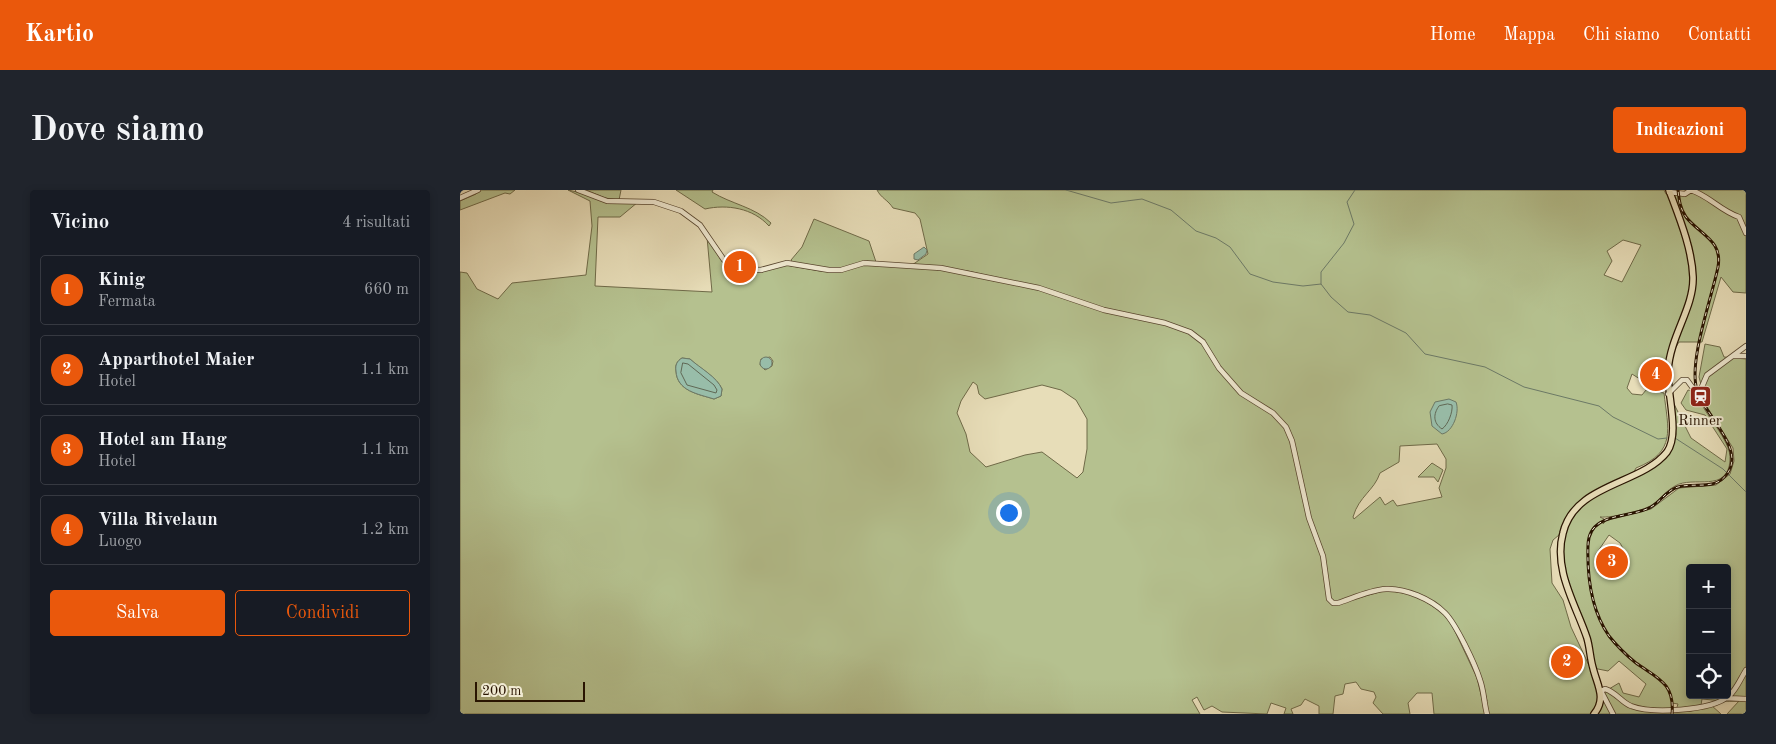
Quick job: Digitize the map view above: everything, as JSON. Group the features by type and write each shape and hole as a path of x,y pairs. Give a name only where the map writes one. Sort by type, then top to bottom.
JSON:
{"main road":[{"path":"1594,714 1599,706 1601,692 1593,668 1587,638 1567,586 1562,564 1561,539 1569,517 1586,500 1644,469 1666,453 1672,440 1673,429 1668,394 1671,347 1689,302 1693,279 1683,230 1669,191"}],"street":[{"path":"460,198 478,190"},
{"path":"578,190 607,200 654,202 681,211 700,225 724,260 742,269 761,270 787,263 829,270 841,270 864,263 941,268 1039,288 1104,310 1165,323 1190,332 1203,342 1218,368 1241,393 1273,413 1286,427 1292,441 1309,518 1323,556 1329,599 1338,603 1378,590 1396,589 1425,599 1436,606 1453,624 1469,654 1479,678 1487,714"},
{"path":"1669,191 1686,194 1691,190 1699,193 1722,210 1739,217 1746,233"},
{"path":"1668,394 1682,380 1688,381 1695,391 1701,389 1708,375 1746,346"},
{"path":"1734,356 1746,356"},
{"path":"1731,692 1746,670"},
{"path":"1613,714 1601,692 1610,691 1630,706 1668,711 1690,710 1721,699"},
{"path":"1731,698 1746,699"}],"shaded area":[{"path":"480,190 515,190 510,194 505,193 460,210 460,201 476,194"},
{"path":"568,190 586,194 607,203 638,202 620,217 598,217 595,286 712,292 707,237 721,260 740,270 752,272 786,265 820,271 841,271 864,264 941,269 1039,289 1104,311 1165,324 1189,333 1203,342 1190,331 1176,326 1104,310 1039,288 968,271 912,265 928,254 920,219 915,213 893,208 877,190 1664,190 1666,194 1692,190 1746,190 1746,293 1733,292 1721,277 1702,342 1679,342 1664,367 1648,366 1643,381 1632,374 1627,388 1632,394 1642,395 1646,390 1664,393 1668,428 1664,447 1658,455 1636,468 1634,472 1596,490 1575,506 1567,515 1559,535 1553,540 1550,549 1552,583 1563,600 1571,627 1601,691 1610,691 1630,706 1643,709 1691,711 1711,705 1721,714 1434,714 1432,693 1417,693 1408,703 1410,714 1383,714 1373,703 1376,697 1374,692 1361,689 1356,682 1345,684 1343,694 1335,696 1333,714 1319,714 1319,706 1305,699 1301,705 1291,709 1293,714 1284,714 1286,708 1271,703 1267,714 1222,712 1212,706 1204,710 1197,697 1192,700 1200,714 460,714 460,272 467,273 477,289 498,299 512,283 586,275 592,226 590,201","holes":["1623,240 1641,245 1622,282 1604,275 1612,261 1607,251","1203,342 1219,367 1241,392 1273,412 1287,426 1293,440 1309,518 1323,556 1330,599 1338,602 1370,591 1396,588 1419,595 1440,607 1451,619 1464,641 1476,668 1487,701 1483,703 1477,678 1452,625 1444,614 1425,601 1409,594 1386,590 1338,604 1328,599 1322,556 1308,518 1292,441 1286,427 1273,413 1240,393 1218,368","770,357 773,361 772,366 765,370 760,365 761,359","682,358 690,359 720,385 722,389 721,396 714,399 689,391 677,378 676,365","973,382 977,385 979,394 985,399 1042,385 1061,390 1076,400 1087,419 1087,449 1083,472 1077,478 1042,452 1025,455 986,467 970,452 966,434 957,413 961,401","1437,444 1446,459 1446,468 1439,488 1442,497 1397,506 1393,500 1385,505 1380,497 1354,519 1353,517 1359,504 1374,485 1380,473 1399,462 1400,446"]},
{"path":"586,190 621,190 619,200 605,198"},
{"path":"676,190 713,190 712,192 727,200 758,213 771,223 769,226 748,211 731,207 705,209"},
{"path":"814,219 869,241 876,262 839,269 819,268 793,263 791,260 802,247"},
{"path":"1705,344 1720,347 1724,357 1746,359 1746,714 1727,714 1739,701 1702,699 1701,705 1676,710 1678,704 1672,703 1671,710 1633,706 1609,689 1619,683 1623,693 1639,697 1646,684 1619,661 1608,671 1593,668 1587,638 1562,564 1565,527 1570,518 1588,501 1660,461 1672,450 1676,434 1671,398 1691,438 1725,462 1727,449 1705,415 1686,410 1681,403 1688,390 1696,392 1704,409 1726,444 1730,460 1728,470 1723,477 1716,480 1682,483 1675,486 1655,503 1644,509 1620,515 1600,517 1604,519 1603,524 1607,520 1651,509 1679,488 1716,485 1730,474 1734,461 1733,448 1707,407 1699,377","holes":["1609,535 1620,543 1629,559 1620,577 1603,576 1602,571 1596,570 1596,554"]},
{"path":"1432,463 1443,470 1438,482 1434,477 1418,477"}],"water":[{"path":"924,247 927,250 926,254 918,260 914,259 914,254"},
{"path":"764,357 768,357 772,363 768,369 764,369 760,365 760,361"},
{"path":"682,358 690,359 712,377 722,389 721,396 714,399 689,391 684,387 677,378 676,369 677,363"},
{"path":"1449,399 1456,402 1455,421 1449,430 1442,434 1432,426 1430,412 1435,402"}],"waterway":[{"path":"1066,190 1111,203 1142,199 1171,210 1196,231 1216,238 1230,247 1250,274 1273,282 1303,286 1321,284 1331,297 1348,312 1370,315 1406,333 1425,354 1485,367 1524,387 1599,406 1613,417 1658,439 1667,438"},
{"path":"1321,284 1321,272 1344,243 1354,224 1347,202 1355,190"},
{"path":"1675,438 1723,469 1746,492"}],"railway":[{"path":"1672,714 1671,695 1663,682 1625,654 1603,626 1591,592 1588,545 1590,534 1595,526 1603,521 1651,507 1678,487 1717,482 1727,474 1731,464 1731,453 1728,443 1701,400 1695,378 1698,347 1719,258 1714,244 1684,214 1678,190"}],"place":[{"name":"Kinig","path":"740,267"},
{"name":"Villa Rivelaun","path":"1656,375"},
{"name":"Rinner","path":"1700,397"},
{"name":"Hotel am Hang","path":"1612,562"},
{"name":"Apparthotel Maier","path":"1567,662"}]}
